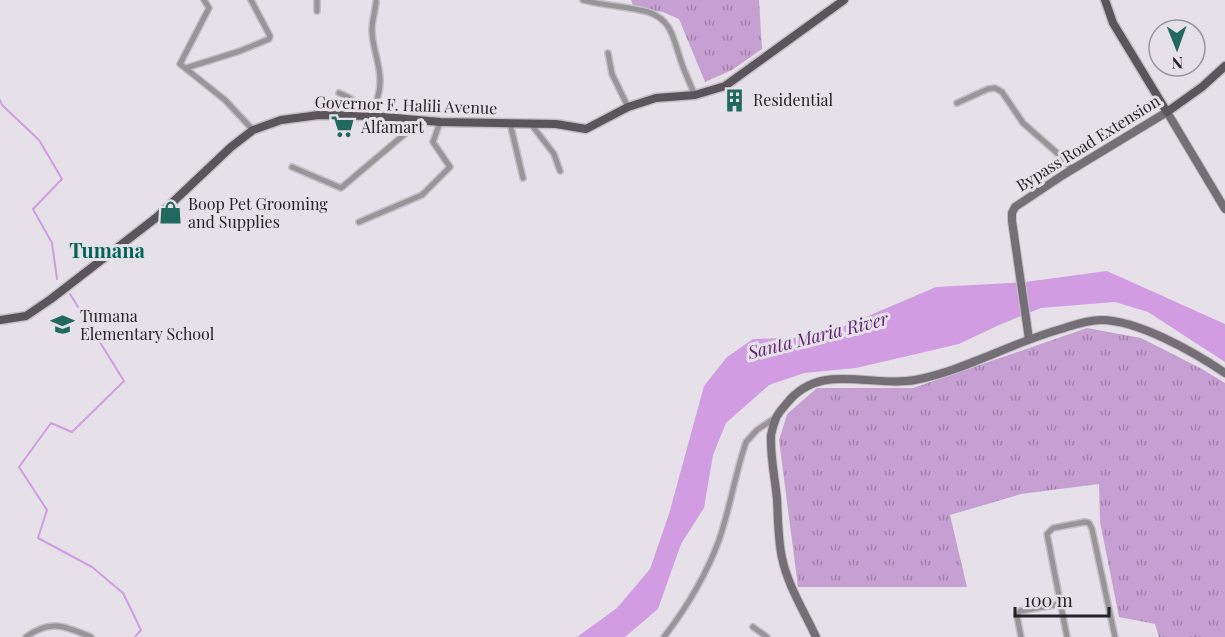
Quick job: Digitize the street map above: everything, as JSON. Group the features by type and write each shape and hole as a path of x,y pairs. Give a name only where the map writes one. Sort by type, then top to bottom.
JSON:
{"main road":[{"name":"Governor F. Halili Avenue","path":"0,320 26,316 51,300 157,217 231,147 253,130 281,120 319,115 362,115 440,122 556,124 586,129 627,107 656,98 695,95 715,90 740,77 842,0"},
{"path":"1105,0 1113,23 1167,112"},
{"name":"Bypass Road Extension","path":"1167,112 1202,87 1225,66"}],"street":[{"path":"204,0 208,8 180,64 225,100 253,130"},
{"path":"186,68 268,39 270,36 251,0"},
{"path":"317,11 318,0"},
{"path":"583,0 649,12 663,20 676,38 679,55 695,95"},
{"path":"373,116 380,83 378,64 372,45 376,2"},
{"path":"608,53 612,74 627,107"},
{"path":"957,103 988,89 995,88 1002,92 1023,123 1072,169"},
{"path":"339,93 350,97 359,105 362,115"},
{"path":"1167,112 1225,209"},
{"name":"Bypass Road Extension","path":"1029,339 1012,221 1015,207 1072,169 1167,112"},
{"path":"292,167 341,188 406,133 408,120"},
{"path":"359,222 422,195 450,167 433,142 440,122"},
{"path":"510,123 523,178"},
{"path":"531,124 554,154 560,171"},
{"path":"664,637 697,590 719,539 746,442 757,430 776,417 796,392 812,383 826,379 847,378 889,382 917,379 967,366 1029,339 1084,322 1101,320 1136,327 1156,335 1225,373"},
{"path":"776,417 771,435 782,559 796,596 816,637"},
{"path":"1067,637 1047,534 1053,528 1085,522 1089,523 1092,529 1114,637"},
{"path":"1021,637 1017,616 1020,611 1060,604"},
{"path":"26,637 34,631 49,626 66,626 91,637"},
{"path":"753,627 767,637"}],"green space":[{"path":"631,0 759,0 762,49 732,70 705,82 679,19 663,12 634,8"},
{"path":"1087,328 1141,338 1225,383 1225,637 1159,637 1155,624 1119,617 1100,522 1099,484 1021,494 950,515 967,587 798,587 779,440 787,414 817,388 913,388"}],"shaded area":[{"path":"1107,271 1225,324 1225,362 1148,312 1115,302 1041,308 959,344 856,368 804,373 769,385 726,423 713,455 704,508 681,544 658,609 625,637 577,637 617,608 650,569 669,514 704,386 727,357 753,339 819,337 936,287 1025,282"}],"waterway":[{"path":"0,100 2,105 39,140 62,179 33,209 52,243 57,279"},
{"path":"70,294 124,381 72,432 51,423 19,467 47,510 38,538 92,567 123,593 141,630 135,637"}],"place":[{"name":"Residential","path":"735,100"},
{"name":"Alfamart","path":"343,127"},
{"name":"Boop Pet Grooming and Supplies","path":"170,213"},
{"name":"Tumana Elementary School","path":"62,325"}],"district":[{"name":"Tumana","path":"107,251"}],"water label":[{"name":"Santa Maria River","path":"818,336"}]}
